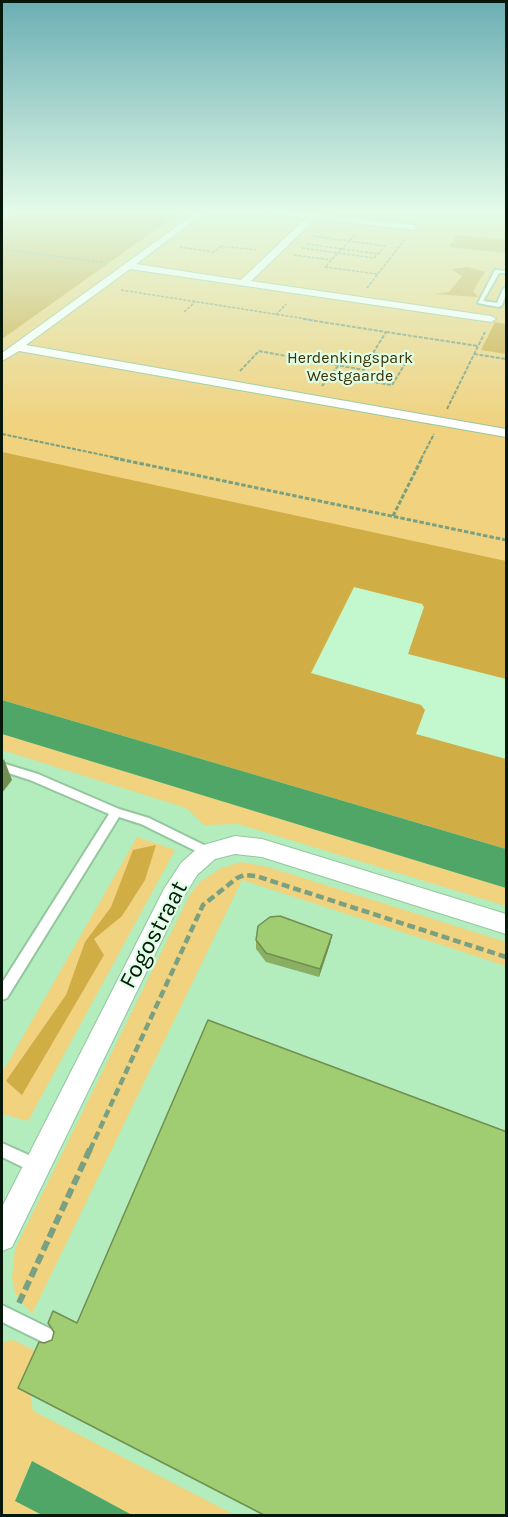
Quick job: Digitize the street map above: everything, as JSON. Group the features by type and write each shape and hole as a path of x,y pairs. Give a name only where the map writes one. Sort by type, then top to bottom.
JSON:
{"street":[{"path":"2,358 107,282"},
{"path":"228,282 491,319"},
{"path":"17,347 507,433"},
{"path":"208,852 235,845 262,848 507,924"},
{"name":"Fogostraat","path":"2,1237 172,896 189,869 208,852"}],"lane":[{"path":"491,282 480,302 499,305 507,289"},
{"path":"2,767 34,777 116,812 145,820 208,852"},
{"path":"2,994 116,812"},
{"path":"2,1150 37,1166"},
{"path":"7,1316 53,1339"}],"path":[{"path":"358,300 372,282"},
{"path":"100,287 478,346"},
{"path":"184,312 195,302"},
{"path":"228,384 259,351 364,370 386,332"},
{"path":"330,375 392,385 408,358 374,353"},
{"path":"474,354 507,359"},
{"path":"311,399 338,365"},
{"path":"2,434 507,540"},
{"path":"7,1316 203,905 237,878 244,875 256,876 507,957"}],"shaded area":[{"path":"2,282 82,282 2,339"},
{"path":"457,282 479,282 473,291 478,297 433,294 449,292"},
{"path":"495,322 506,324 506,354 481,350"},
{"path":"2,452 506,561 506,679 408,654 424,607 422,604 354,587 311,673 421,705 425,710 416,734 506,759 506,849 2,700"},
{"path":"2,700 506,849 506,888 2,734"},
{"path":"2,724 506,882 506,1515 2,1515"},
{"path":"156,845 145,880 122,916 94,939 104,955 22,1095 6,1081 66,995 85,942 111,907 133,850"},
{"path":"32,1461 132,1515 42,1515 15,1501"}],"green space":[{"name":"Herdenkingspark Westgaarde","path":"33,282 506,282 506,562 2,453 2,334"},
{"path":"2,734 506,888 506,906 238,824 204,825 186,808 2,750"},
{"path":"137,837 175,850 28,1121 2,1114 2,1073"},
{"path":"241,862 268,867 506,942 506,966 242,880 32,1314 15,1293 12,1278 15,1249 190,894 200,882 221,868"},
{"path":"13,1340 46,1356 30,1392 33,1411 235,1515 132,1515 32,1461 15,1500 42,1515 2,1515 2,1342"}],"building":[{"path":"280,916 332,935 320,969 266,953 256,940 258,926 270,917"},
{"path":"208,1020 507,1132 507,1515 264,1515 18,1388 39,1342 52,1340 54,1332 48,1323 53,1311 77,1323"}]}
